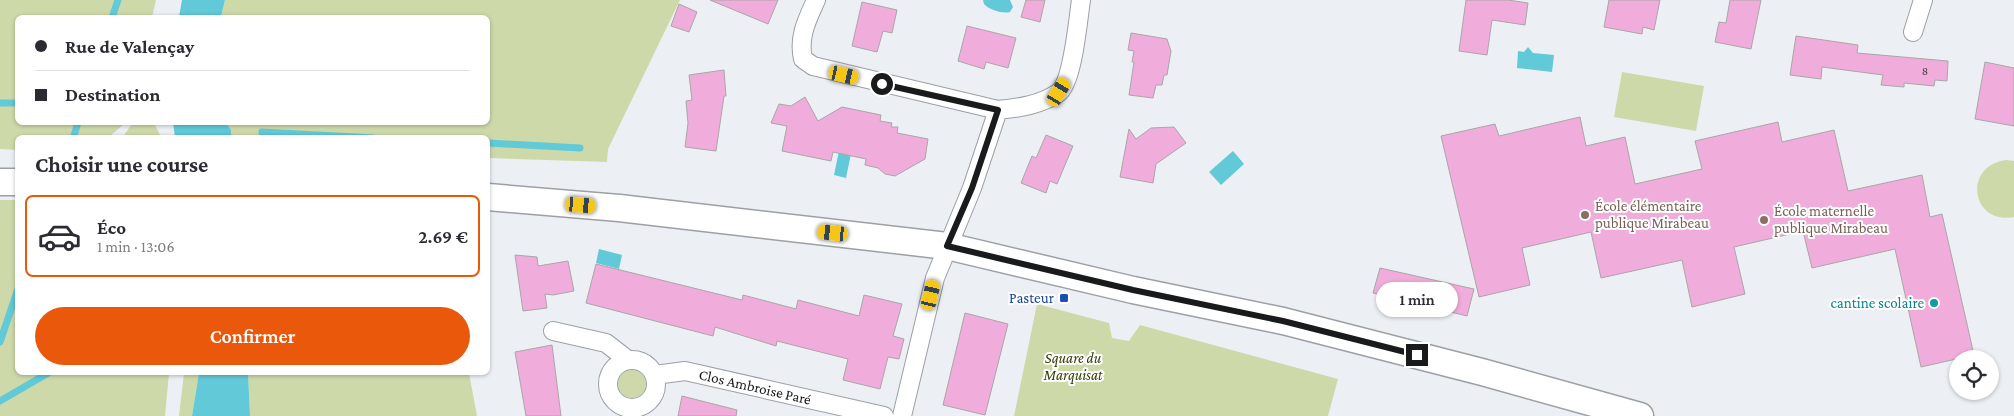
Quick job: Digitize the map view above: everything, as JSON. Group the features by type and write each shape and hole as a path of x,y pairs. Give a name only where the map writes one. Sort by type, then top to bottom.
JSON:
{"main road":[{"path":"0,182 15,182"},
{"path":"490,197 619,208 947,246 1133,290 1293,324 1482,372 1640,416"}],"street":[{"path":"816,0 802,32 800,48 803,59 813,66 998,110 1026,107 1059,92 1069,77 1081,0"},
{"path":"1913,32 1923,0"},
{"path":"902,416 935,278 972,188 998,110"},
{"path":"553,331 606,343 628,360"},
{"path":"628,360 639,360 648,366 655,375 657,386 653,396 646,404 636,408 625,408 615,402 609,393 607,382 611,372 618,364 628,360"},
{"name":"Clos Ambroise Paré","path":"655,375 685,371 884,416"}],"green space":[{"path":"0,0 156,0 152,15 15,15 15,125 123,125 111,135 15,135 15,150 0,149"},
{"path":"225,0 680,0 608,149 607,162 490,158 490,135 231,135 231,130 227,125 490,125 490,15 222,15"},
{"path":"1622,72 1704,86 1696,131 1614,117"},
{"path":"131,125 155,125 160,135 124,135"},
{"path":"2007,160 2014,161 2014,217 2000,217 1988,212 1981,204 1977,193 1978,182 1983,172 1993,164"},
{"path":"0,200 15,200 15,375 169,375 165,416 0,416"},
{"name":"Square du Marquisat","path":"1037,304 1109,323 1112,338 1129,341 1140,325 1338,379 1328,416 1014,416"},
{"path":"632,370 642,374 646,384 642,394 632,398 622,394 618,384 622,374"},
{"path":"184,375 199,375 192,416 179,416"},
{"path":"248,375 469,375 477,416 250,416"}],"water":[{"path":"182,0 225,0 221,15 179,15"},
{"path":"983,0 1010,0 1013,7 1010,12 1000,12 986,6"},
{"path":"1528,47 1533,53 1554,55 1552,72 1517,68 1518,51 1524,52"},
{"path":"173,125 227,125 231,130 231,135 175,135"},
{"path":"840,146 852,149 846,178 834,175"},
{"path":"1233,151 1244,164 1221,185 1209,172"},
{"path":"599,249 622,255 619,269 596,263"},
{"path":"199,375 248,375 250,416 192,416"}],"building":[{"path":"710,0 778,0 768,24"},
{"path":"1026,0 1045,0 1040,22 1021,17"},
{"path":"1466,0 1508,0 1528,3 1525,25 1492,20 1487,55 1459,51"},
{"path":"1609,0 1660,0 1654,30 1643,27 1642,34 1604,27"},
{"path":"1730,0 1761,0 1751,49 1715,42 1719,22 1726,23"},
{"path":"862,2 897,10 892,33 883,31 877,52 852,46"},
{"path":"679,4 697,12 689,32 671,26"},
{"path":"967,26 1016,38 1008,68 986,62 984,69 958,61"},
{"path":"1131,33 1167,39 1171,51 1167,75 1164,75 1162,85 1156,85 1153,98 1129,95 1134,62 1132,62 1134,51 1128,50"},
{"path":"1796,36 1858,45 1857,53 1948,61 1947,81 1935,80 1934,86 1904,83 1904,87 1881,85 1883,75 1822,67 1821,79 1790,75"},
{"path":"1985,62 2014,68 2014,126 1975,119"},
{"path":"724,70 726,96 724,96 716,151 685,147 688,123 686,101 692,100 689,75"},
{"path":"805,97 818,121 842,107 881,115 880,121 892,123 891,127 898,127 897,133 928,139 925,159 895,176 885,174 878,168 865,165 866,159 833,152 831,161 782,151 787,126 771,123 779,104 791,106"},
{"path":"1580,117 1586,146 1625,137 1635,184 1702,169 1695,141 1778,122 1782,142 1834,130 1848,191 1922,175 1930,217 1942,214 1973,350 1949,350 1949,361 1921,367 1895,249 1812,268 1803,231 1734,247 1745,294 1692,307 1682,260 1601,278 1591,232 1522,248 1530,285 1479,297 1441,136 1495,124 1499,136"},
{"path":"1174,127 1186,143 1156,164 1153,183 1120,177 1129,129 1136,139 1151,128"},
{"path":"1046,135 1073,146 1057,184 1050,181 1046,193 1021,183 1032,156 1036,158"},
{"path":"515,255 537,257 538,266 568,261 574,291 553,295 545,294 547,308 523,311"},
{"path":"596,264 742,300 743,295 796,309 798,300 859,316 864,295 902,304 893,336 904,339 899,359 888,357 880,389 843,380 848,359 777,341 776,346 715,327 713,336 586,303"},
{"path":"1380,268 1474,289 1467,316 1373,293"},
{"path":"965,313 1008,324 985,415 943,405"},
{"path":"552,345 561,416 526,416 515,352"},
{"path":"682,396 737,410 736,416 678,416"}],"waterway":[{"path":"113,15 118,0"},
{"path":"0,103 15,103"},
{"path":"74,135 77,125"},
{"path":"262,132 318,135"},
{"path":"490,143 580,148"},
{"path":"0,342 15,298"},
{"path":"0,401 45,375"}],"place":[{"name":"École élémentaire publique Mirabeau","path":"1585,215"},
{"name":"École maternelle publique Mirabeau","path":"1764,220"},
{"name":"Pasteur","path":"1064,298"},
{"name":"cantine scolaire","path":"1934,303"}],"route":[{"path":"882,84 998,110 972,188 947,246 1133,290 1283,321 1417,355"}]}
